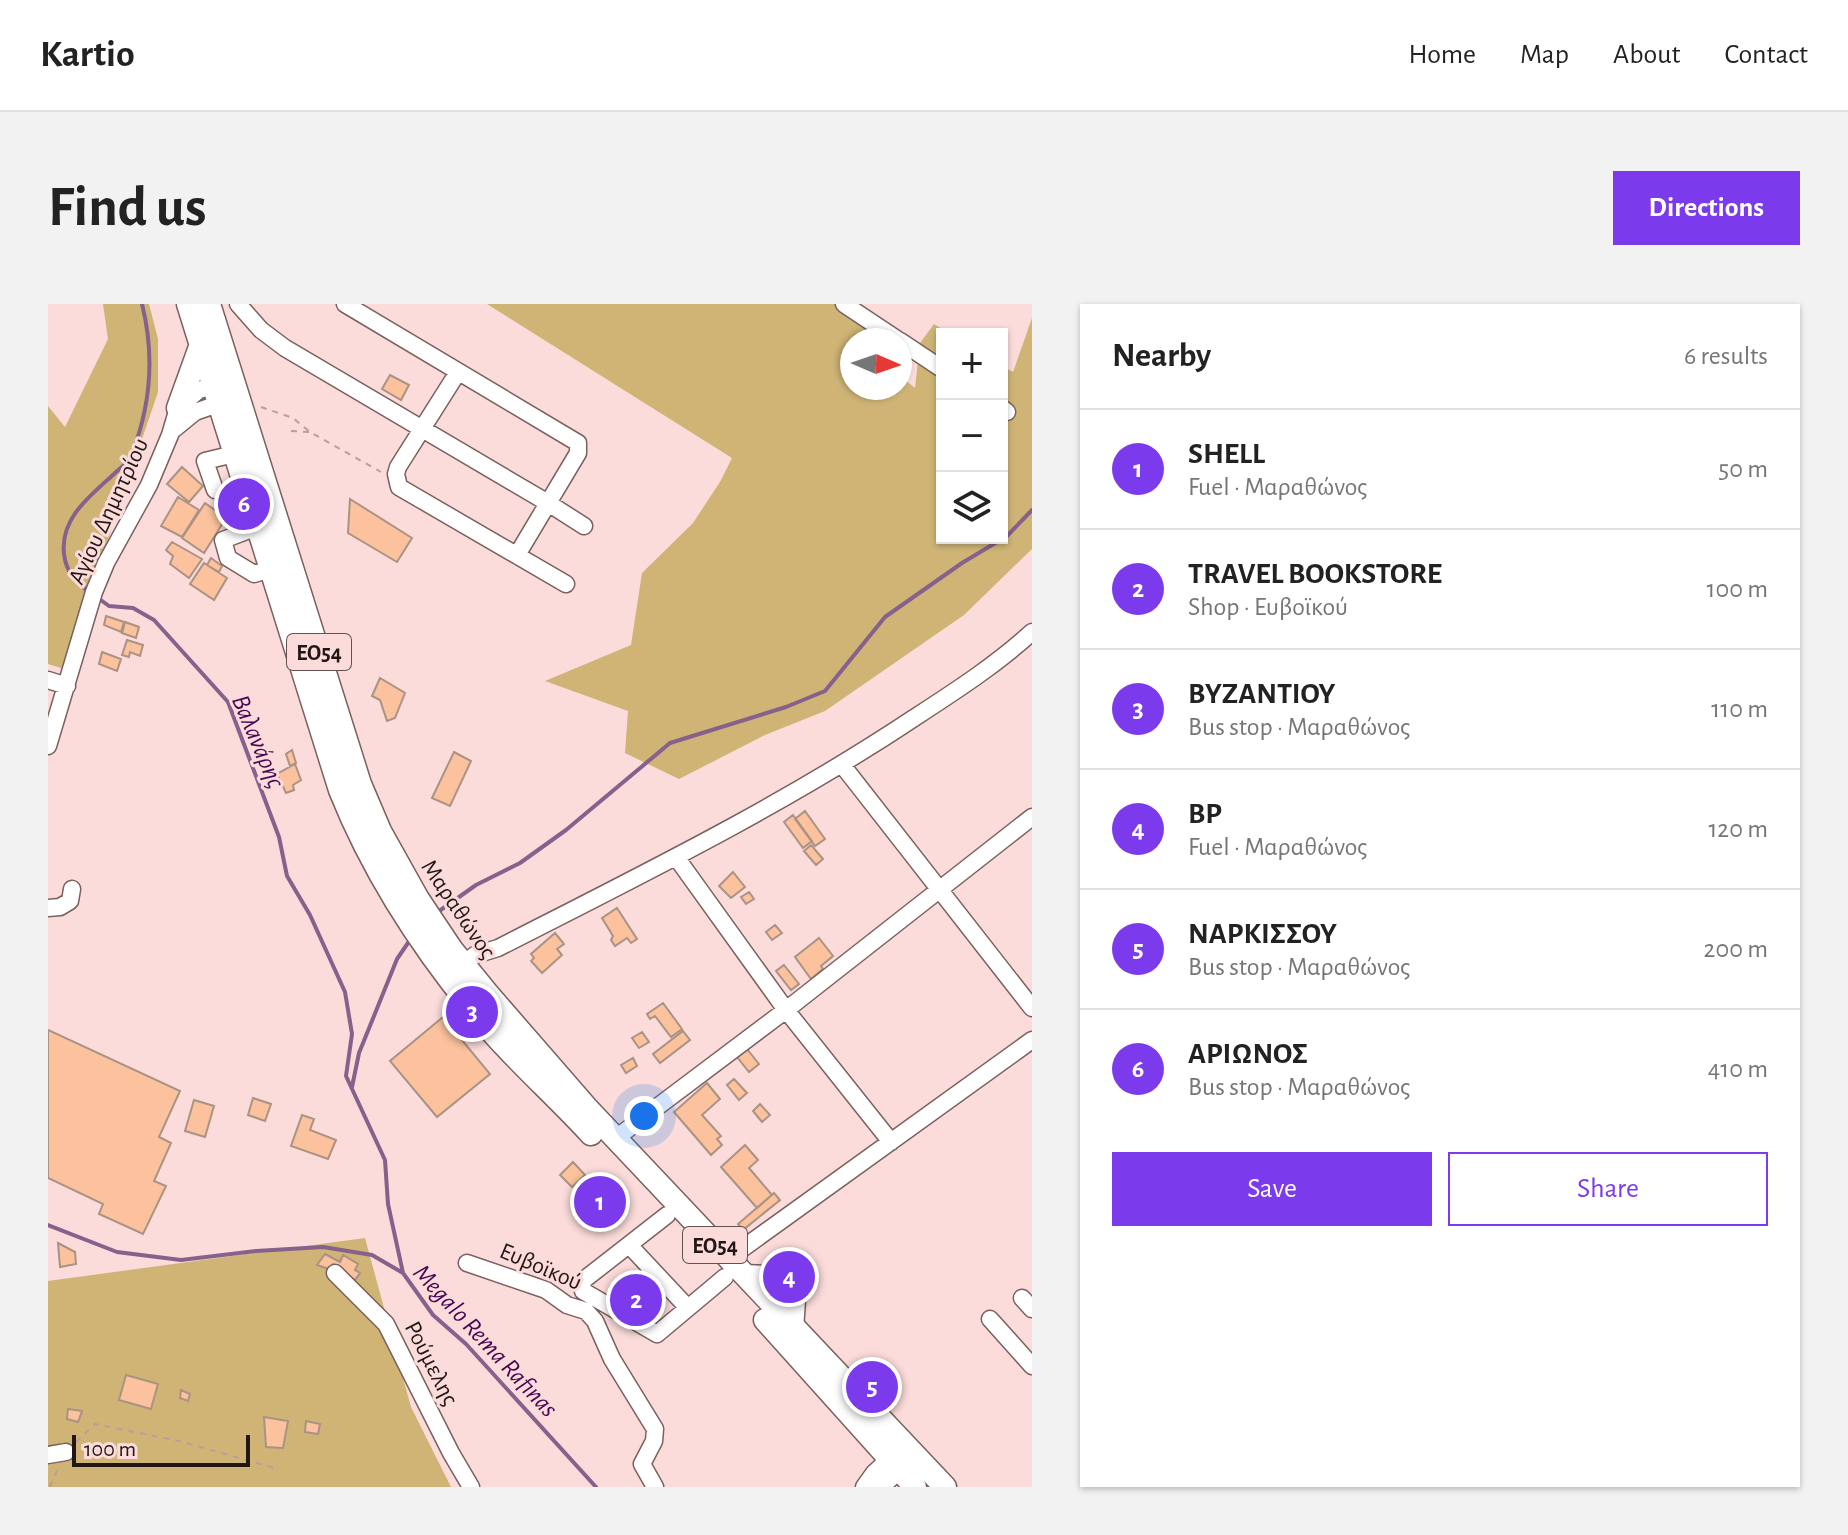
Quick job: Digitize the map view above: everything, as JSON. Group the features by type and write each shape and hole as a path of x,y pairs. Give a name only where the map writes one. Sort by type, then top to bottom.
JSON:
{"main road":[{"name":"Μαραθώνος","path":"188,304 200,347 229,395 234,454 340,790 361,839 511,1052 667,1215 732,1270 849,1384 905,1464"},
{"name":"Μαραθώνος","path":"209,304 229,395 360,784 411,908"},
{"path":"178,408 200,347"},
{"name":"Μαραθώνος","path":"459,975 616,1138 905,1464 945,1487"}],"street":[{"path":"238,304 261,330 285,348 584,526"},
{"path":"345,304 578,443 578,453 517,555"},
{"path":"844,304 880,328"},
{"path":"912,349 936,365"},
{"path":"458,372 398,467 396,481 404,492 566,584"},
{"path":"178,408 199,390 229,395"},
{"name":"Αγίου Δημητρίου","path":"170,435 188,416 229,395"},
{"name":"Αγίου Δημητρίου","path":"48,746 99,580 141,501 170,435 178,408"},
{"path":"215,490 205,461 234,454"},
{"path":"257,527 223,540 228,558 254,574 271,569"},
{"path":"459,975 475,955 498,948 676,857 843,766 981,674 1032,632"},
{"path":"48,680 67,686"},
{"path":"843,766 1032,1008"},
{"path":"616,1138 786,1010 1032,817"},
{"path":"676,857 786,1010 891,1142"},
{"path":"48,908 60,907 70,901 72,889"},
{"path":"667,1215 582,1283 583,1291 654,1334 662,1332 732,1270 891,1142 1032,1040"},
{"path":"629,1245 688,1308"},
{"name":"Ευβοϊκού","path":"467,1263 546,1290 567,1305 586,1311 595,1321 612,1359 655,1429 654,1441 642,1464 655,1487"},
{"name":"Ρούμελης","path":"335,1273 386,1324 471,1487"},
{"path":"990,1319 1032,1366"},
{"path":"48,1455 66,1452"},
{"path":"864,1487 905,1464"},
{"path":"881,1487 905,1464"}],"path":[{"path":"229,395 293,418 310,432 396,481"},
{"path":"291,431 310,432"},
{"path":"95,1424 179,1441 278,1469"}],"shaded area":[{"path":"103,304 149,304 158,339 158,392 64,669 48,664 48,406 65,427 108,339"},
{"path":"487,304 837,304 874,328 840,328 840,400 912,400 920,343 934,324 940,328 936,328 936,544 1008,544 1008,369 1013,372 1032,318 1032,549 964,615 825,711 765,735 679,779 625,753 628,711 545,681 631,645 642,573 693,523 732,458"},
{"path":"365,1238 411,1407 451,1487 48,1487 48,1281"}],"building":[{"path":"390,375 409,385 401,400 382,389"},
{"path":"182,467 203,486 189,502 167,484"},
{"path":"178,497 199,510 182,537 161,526"},
{"path":"350,499 412,538 397,562 348,533"},
{"path":"205,503 226,518 204,553 182,538"},
{"path":"172,542 202,559 189,578 170,564 173,556 166,550"},
{"path":"211,558 222,566 219,572 207,565"},
{"path":"204,563 227,578 214,600 190,584"},
{"path":"106,616 124,622 121,632 104,625"},
{"path":"125,622 139,627 136,638 122,633"},
{"path":"127,640 143,645 140,656 130,652 129,657 122,655"},
{"path":"102,652 121,659 117,671 99,664"},
{"path":"380,678 405,693 395,718 387,721 380,700 372,696"},
{"path":"292,750 296,763 290,766 286,754"},
{"path":"454,752 471,761 450,806 432,798"},
{"path":"295,764 301,780 293,785 294,790 286,793 277,774"},
{"path":"805,811 825,839 815,846 795,819"},
{"path":"793,815 812,841 803,848 784,822"},
{"path":"811,845 823,859 816,865 804,851"},
{"path":"733,872 745,887 731,898 719,886"},
{"path":"749,892 754,899 746,904 741,897"},
{"path":"617,908 637,939 631,943 627,938 615,946 602,918"},
{"path":"775,925 782,933 772,940 766,932"},
{"path":"555,933 564,944 557,949 562,955 542,973 531,961 534,958 531,954"},
{"path":"819,938 833,956 811,979 795,957"},
{"path":"784,965 799,984 791,990 776,971"},
{"path":"663,1003 682,1029 671,1037 655,1016 650,1019 647,1014"},
{"path":"443,1017 490,1074 437,1117 390,1061"},
{"path":"48,1030 180,1091 159,1137 171,1143 154,1181 166,1186 143,1234 99,1214 103,1204 48,1178"},
{"path":"683,1031 690,1040 660,1063 653,1054"},
{"path":"642,1032 649,1042 639,1048 632,1038"},
{"path":"747,1049 759,1064 749,1072 737,1057"},
{"path":"633,1058 637,1066 626,1073 621,1065"},
{"path":"734,1079 747,1093 739,1100 727,1085"},
{"path":"707,1083 720,1099 702,1115 721,1136 717,1139 722,1145 711,1155 674,1112"},
{"path":"253,1098 271,1104 265,1121 248,1115"},
{"path":"194,1100 214,1106 205,1137 185,1131"},
{"path":"760,1104 770,1115 762,1122 753,1111"},
{"path":"302,1115 314,1119 310,1130 336,1140 328,1159 291,1146"},
{"path":"745,1145 758,1160 749,1168 772,1195 757,1208 721,1167"},
{"path":"573,1162 585,1175 572,1187 560,1175"},
{"path":"613,1178 625,1191 587,1226 575,1214"},
{"path":"613,1178 625,1191 587,1226 575,1214"},
{"path":"774,1193 780,1200 743,1230 738,1224"},
{"path":"58,1243 75,1252 76,1264 60,1267"},
{"path":"325,1254 340,1262 343,1255 358,1264 355,1270 360,1273 355,1280 333,1264 329,1269 317,1265"},
{"path":"793,1262 803,1272 785,1291 774,1281"},
{"path":"639,1280 662,1310 643,1325 620,1295"},
{"path":"126,1375 158,1384 151,1409 119,1400"},
{"path":"181,1390 190,1394 188,1401 180,1398"},
{"path":"68,1409 82,1411 78,1422 67,1419"},
{"path":"264,1417 288,1421 283,1448 266,1447"},
{"path":"306,1421 320,1424 318,1434 305,1432"}],"waterway":[{"name":"Βαλανάρης","path":"91,593 69,572 64,541 78,509 128,461 138,437 147,400 150,362 142,304"},
{"path":"435,914 476,885 520,863 566,830 670,743 786,707 825,691 885,617 1007,536 1032,510"},
{"name":"Βαλανάρης","path":"98,598 109,606 133,608 154,620 228,702 279,837 287,876 310,915 345,992 352,1034 346,1076 385,1160 388,1204 403,1273"},
{"path":"352,1087 359,1053 397,959 412,937"},
{"name":"Megalo Rema Rafinas","path":"48,1225 117,1252 181,1260 323,1247 372,1255 403,1273 433,1315 466,1344 596,1487"}],"place":[{"name":"ΑΡΙΩΝΟΣ","path":"244,504"},
{"name":"ΒΥΖΑΝΤΙΟΥ","path":"472,1012"},
{"name":"SHELL","path":"600,1202"},
{"name":"BP","path":"789,1277"},
{"name":"TRAVEL BOOKSTORE","path":"636,1300"},
{"name":"ΝΑΡΚΙΣΣΟΥ","path":"872,1387"}]}
